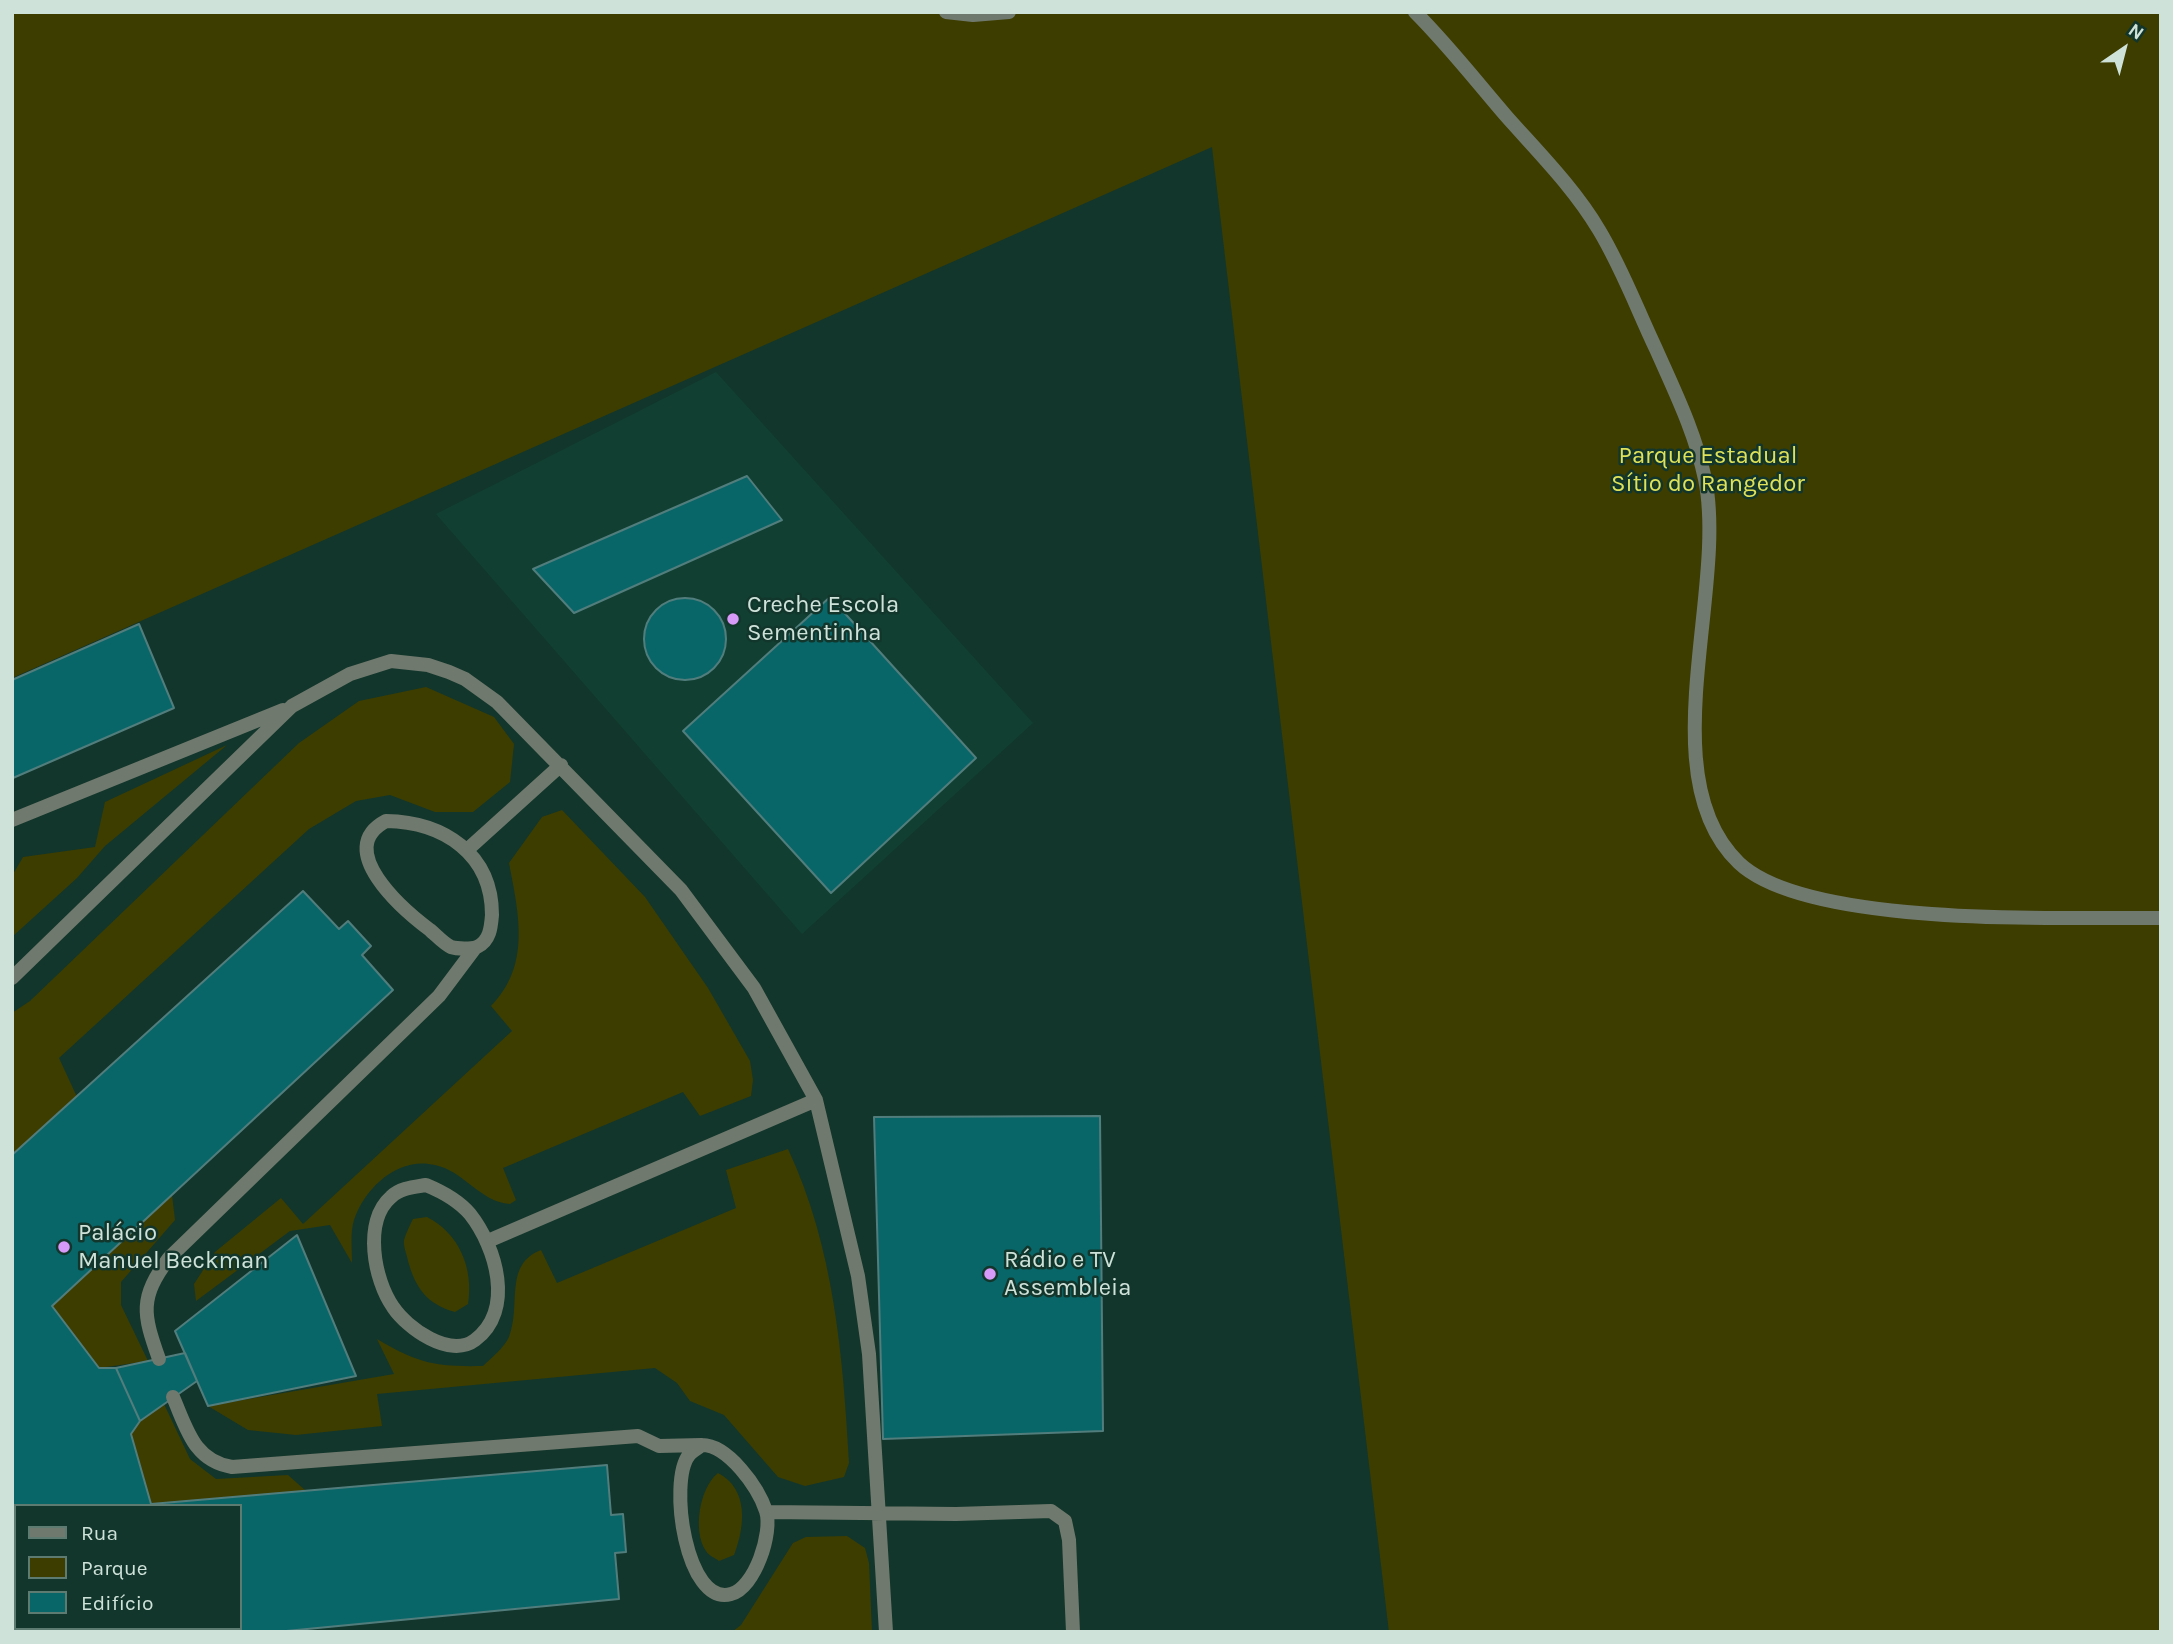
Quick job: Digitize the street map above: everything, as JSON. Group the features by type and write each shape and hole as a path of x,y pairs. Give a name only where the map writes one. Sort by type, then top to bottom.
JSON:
{"street":[{"path":"946,12 973,15 1009,12"},
{"path":"1415,12 1450,48 1575,194 1620,267 1692,427 1706,482 1709,569 1696,719 1696,780 1719,836 1739,863 1768,883 1822,901 1868,908 1990,916 2161,918"},
{"path":"12,820 292,706 350,674 391,662 428,665 465,679 498,702 681,890 754,988 816,1100 858,1276 869,1354 886,1632"},
{"path":"12,978 292,706"},
{"path":"467,850 561,765"},
{"path":"159,1359 145,1319 155,1277 169,1258 439,996 475,948 486,941 491,928 492,897 483,868 467,850 445,834 407,821 386,821 373,828 367,841 370,868 405,911 451,947 475,948"},
{"path":"488,1241 816,1100"},
{"path":"426,1185 448,1194 469,1213 488,1241 499,1285 496,1310 485,1332 471,1343 451,1345 422,1335 393,1308 381,1280 374,1246 378,1215 390,1197 405,1189 426,1185"},
{"path":"173,1397 197,1452 216,1465 232,1467 638,1437 659,1446 702,1445 714,1445 727,1454 742,1471 766,1512 762,1553 752,1579 740,1591 729,1595 717,1595 704,1586 689,1555 681,1510 681,1474 689,1455 702,1445"},
{"path":"766,1512 879,1511 956,1514 1051,1511 1065,1521 1069,1539 1073,1632"}],"shaded area":[{"name":"Creche Escola Sementinha","path":"716,372 1033,723 802,934 436,514"}],"green space":[{"name":"Parque Estadual Sítio do Rangedor","path":"12,12 2161,12 2161,1632 1389,1632 1212,147 12,678"},
{"path":"426,687 494,717 514,744 510,782 473,812 435,812 390,795 356,801 309,829 59,1058 77,1097 12,1155 12,1013 30,1001 299,743 359,701"},
{"path":"227,745 105,846 77,878 12,937 12,876 23,857 95,847 105,802"},
{"path":"562,810 645,897 708,988 750,1061 753,1080 751,1096 700,1116 683,1092 503,1168 516,1200 510,1204 490,1198 445,1168 422,1163 409,1165 385,1177 366,1196 359,1208 352,1230 352,1263 330,1225 290,1231 196,1301 194,1284 215,1252 281,1198 303,1224 512,1031 491,1006 504,990 517,956 518,920 509,863 542,817"},
{"path":"788,1149 816,1224 834,1303 849,1463 844,1477 805,1486 778,1477 724,1415 690,1401 677,1383 655,1368 377,1394 382,1426 296,1435 248,1430 208,1406 394,1374 377,1339 427,1362 452,1366 483,1366 509,1337 513,1325 518,1276 529,1257 541,1250 557,1283 736,1208 726,1170"},
{"path":"172,1195 175,1220 121,1282 121,1305 148,1361 99,1368 52,1306"},
{"path":"427,1217 448,1232 462,1253 466,1265 469,1278 468,1304 455,1312 437,1305 424,1294 408,1261 404,1242 407,1232 413,1219"},
{"path":"164,1404 190,1459 216,1479 288,1475 306,1491 151,1504 131,1434 140,1421"},
{"path":"718,1473 735,1489 742,1510 734,1555 719,1561 706,1551 699,1532 703,1499"},
{"path":"847,1536 865,1548 869,1563 872,1632 732,1632 741,1625 793,1543 806,1537"}],"building":[{"path":"747,476 782,520 574,613 533,569"},
{"path":"830,597 976,758 831,893 683,731"},
{"path":"685,598 701,601 714,610 723,623 726,639 723,655 714,668 701,677 685,680 669,677 656,668 647,655 644,639 647,623 656,610 669,601"},
{"path":"139,624 174,708 13,778 12,680"},
{"name":"Palácio Manuel Beckman","path":"303,891 339,929 348,921 371,946 362,955 393,990 52,1306 99,1368 116,1368 140,1421 131,1434 151,1504 14,1504 14,1630 51,1632 12,1632 12,1155"},
{"name":"Rádio e TV Assembleia","path":"1100,1116 1103,1431 883,1439 874,1117"},
{"path":"297,1235 356,1376 208,1406 175,1331"},
{"path":"185,1353 197,1381 140,1421 116,1368"},
{"name":"Palácio Manuel Beckman","path":"607,1465 611,1515 623,1514 626,1552 615,1553 619,1599 276,1632 127,1632 242,1630 242,1504 151,1504"}],"place":[{"name":"Creche Escola Sementinha","path":"733,619"},
{"name":"Palácio Manuel Beckman","path":"64,1247"},
{"name":"Rádio e TV Assembleia","path":"990,1274"}]}
